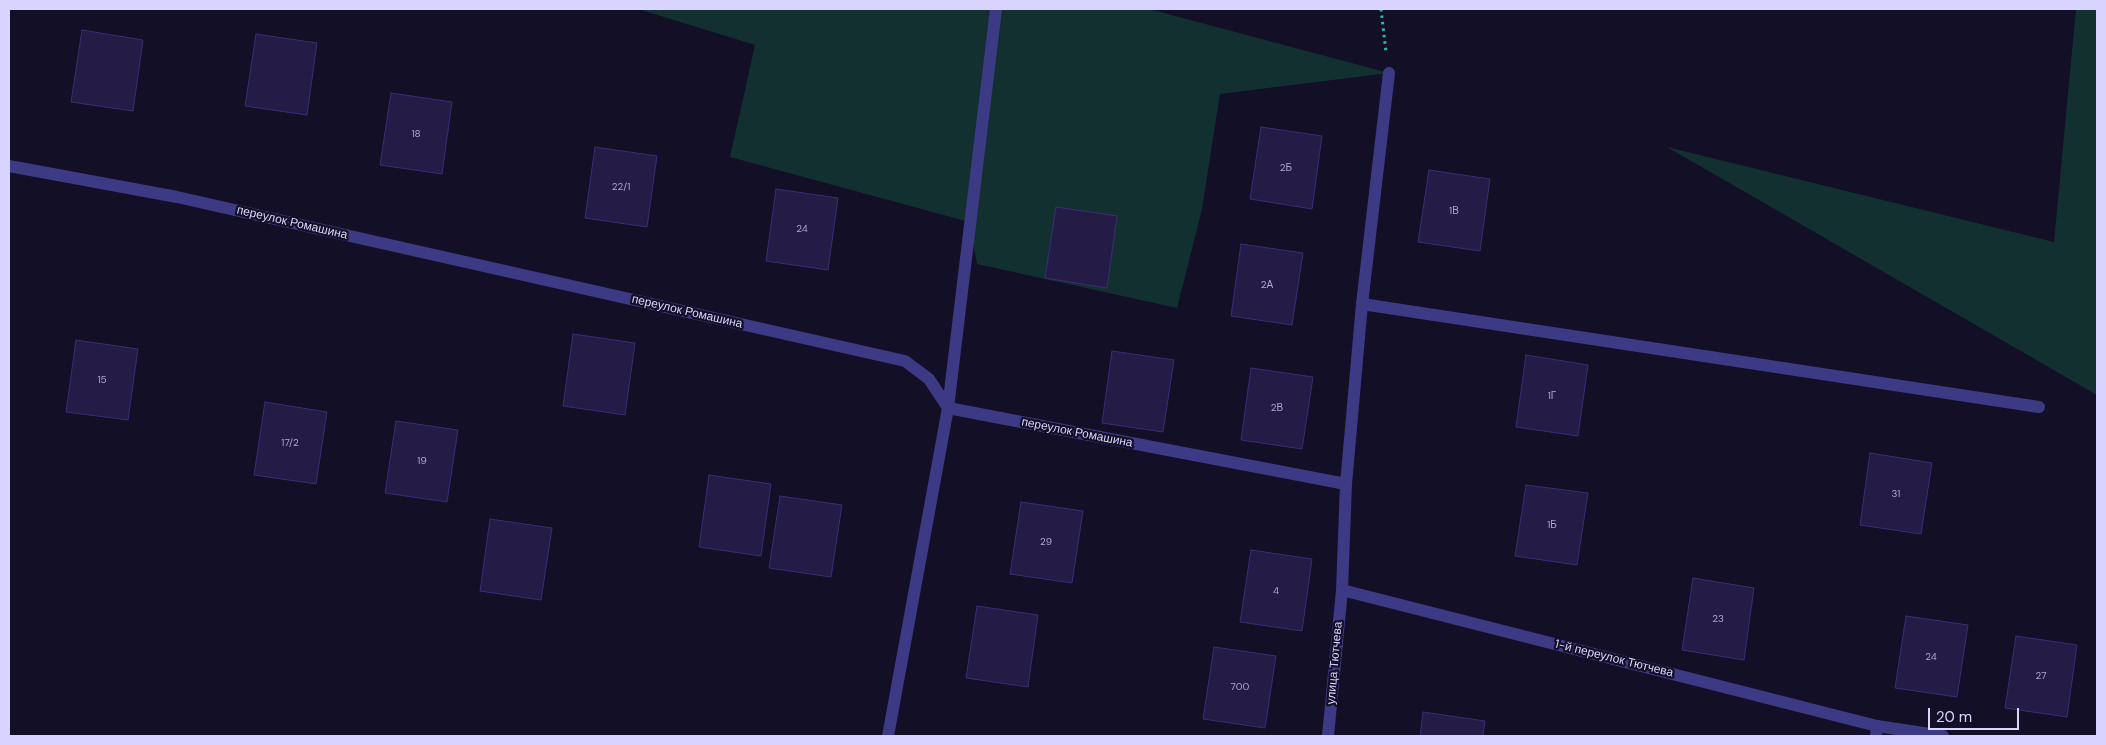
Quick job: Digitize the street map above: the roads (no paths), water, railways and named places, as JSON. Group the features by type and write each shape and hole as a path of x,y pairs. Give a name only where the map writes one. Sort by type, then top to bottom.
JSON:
{"street":[{"path":"888,736 948,408 996,9"},
{"name":"улица Тютчева","path":"1328,736 1342,590 1346,484 1362,304 1388,73"},
{"name":"переулок Ромашина","path":"9,166 177,197 905,361 929,379 948,408 1346,484"},
{"path":"1362,304 2039,407"},
{"name":"1-й переулок Тютчева","path":"1342,590 1877,731 1943,736"}]}
